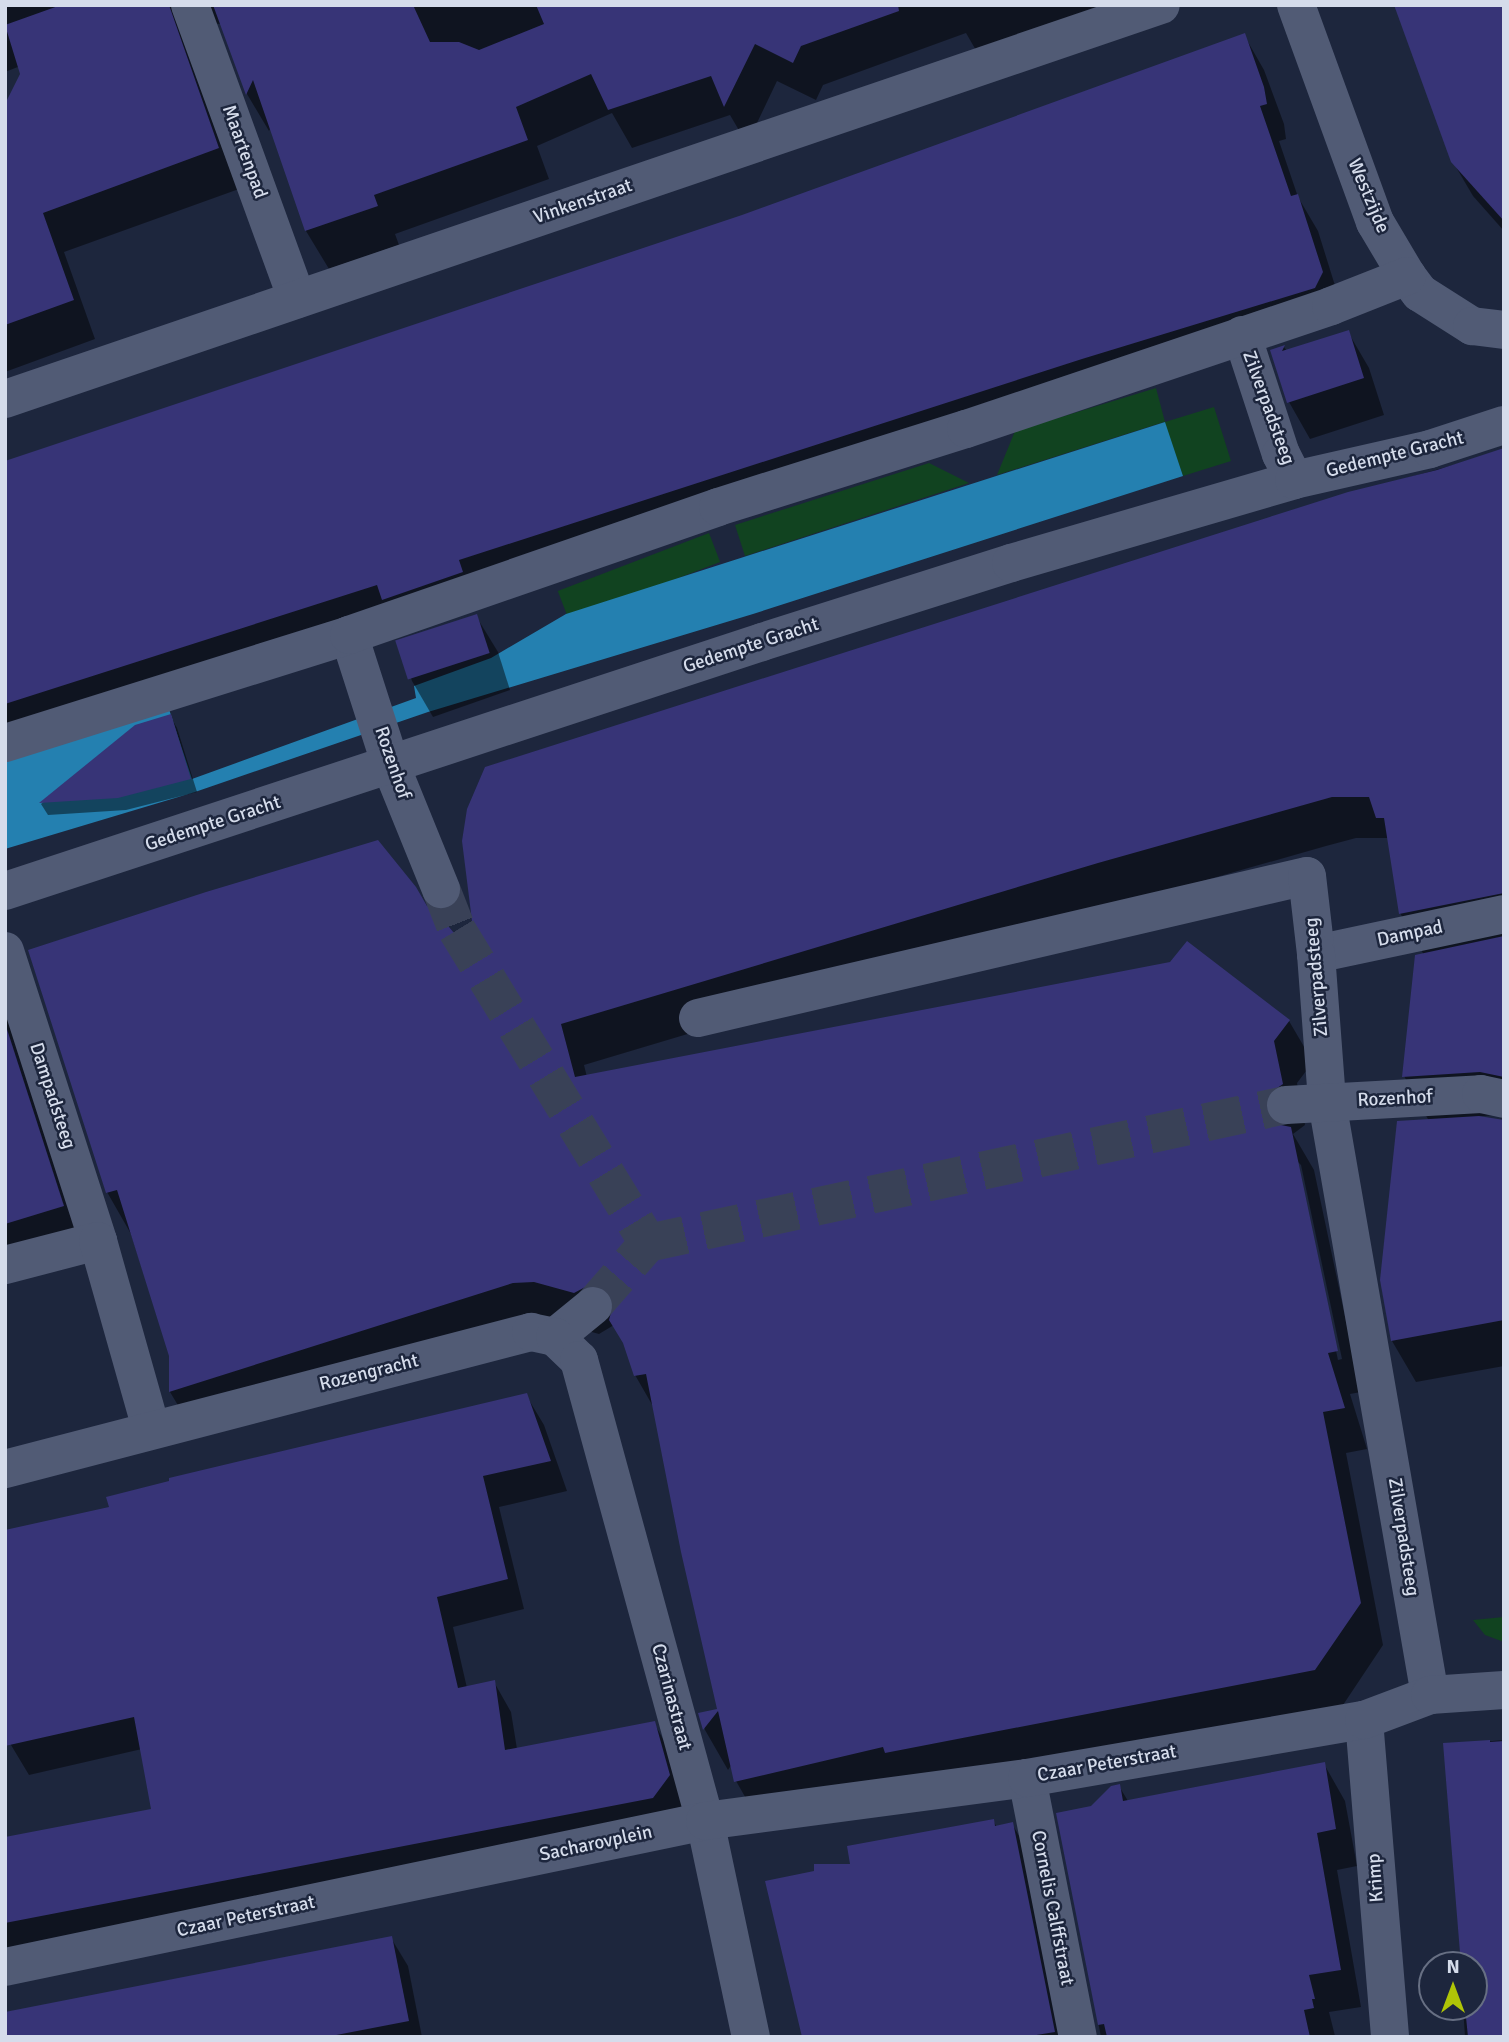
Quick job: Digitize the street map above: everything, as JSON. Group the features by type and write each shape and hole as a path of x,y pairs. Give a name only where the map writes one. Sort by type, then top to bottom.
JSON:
{"street":[{"name":"Maartenpad","path":"190,5 297,299"},
{"name":"Vinkenstraat","path":"5,399 1161,5"},
{"name":"Westzijde","path":"1296,5 1375,222 1407,276 1420,293 1472,326 1504,330"},
{"path":"5,743 349,635 718,507 966,429 1331,306 1407,276"},
{"name":"Zilverpadsteeg","path":"1242,335 1288,467"},
{"name":"Gedempte Gracht","path":"5,891 391,766 1288,467 1430,449 1504,425"},
{"name":"Rozenhof","path":"349,635 391,766 441,889"},
{"name":"Zilverpadsteeg","path":"698,1018 1307,876 1327,1102 1430,1695"},
{"name":"Dampad","path":"1316,954 1504,914"},
{"name":"Dampadsteeg","path":"5,951 98,1241"},
{"name":"Rozenhof","path":"1286,1105 1481,1094 1504,1099"},
{"path":"5,1265 98,1241 151,1428"},
{"path":"567,1349 593,1306"},
{"name":"Rozengracht","path":"5,1469 151,1428 531,1332 567,1349"},
{"name":"Czarinastraat","path":"567,1349 705,1821 751,2037"},
{"name":"Czaar Peterstraat","path":"705,1821 1027,1778 1364,1720 1430,1695 1504,1689"},
{"name":"Krimp","path":"1364,1720 1390,2037"},
{"name":"Cornelis Calffstraat","path":"1027,1778 1078,2037"},
{"name":"Sacharovplein","path":"486,1867 705,1821"},
{"name":"Czaar Peterstraat","path":"5,1967 486,1867"}],"green space":[{"path":"1156,388 1165,422 1214,407 1231,461 1183,476 1164,422 997,475 1015,431"},
{"path":"929,463 969,483 745,556 735,525"},
{"path":"709,533 720,562 569,620 558,591"},
{"path":"1504,1617 1504,1642 1485,1635 1473,1620"}],"water":[{"path":"1165,422 1183,476 753,614 428,712 195,792 5,849 5,759 166,700 192,779 416,698 414,686 491,658 566,614"}],"building":[{"path":"61,5 169,5 219,148 43,213 74,300 5,325 5,104 20,74 5,25"},
{"path":"213,5 413,5 430,42 459,42 479,50 544,24 536,5 898,5 899,11 801,46 793,63 755,44 724,107 711,76 608,110 591,74 516,107 528,140 374,195 378,206 305,231 253,80 246,95"},
{"path":"1394,5 1504,5 1504,221 1451,162"},
{"path":"1245,33 1264,87 1267,104 1260,106 1291,196 1298,194 1323,272 1315,288 1082,359 459,560 463,572 382,600 377,585 5,704 5,461 742,215"},
{"path":"1349,330 1364,378 1287,403 1270,350 1285,345 1282,351"},
{"path":"1504,448 1504,893 1399,914 1384,818 1376,818 1369,797 1332,797 1098,863 561,1024 575,1077 1170,962 1187,941 1290,1020 1274,1041 1283,1084 1267,1095 1264,1107 1267,1116 1276,1124 1291,1127 1338,1351 1328,1353 1345,1408 1323,1412 1361,1603 1315,1670 885,1753 883,1747 734,1782 718,1711 703,1730 698,1713 717,1709 681,1552 646,1374 634,1376 623,1343 609,1320 614,1302 610,1293 601,1286 589,1285 574,1293 534,1282 513,1283 169,1392 169,1356 117,1190 106,1193 28,950 378,840 416,887 427,906 435,910 477,961 462,841 467,809 485,767 1348,492 1437,470"},
{"path":"477,614 490,653 408,680 395,641"},
{"path":"171,714 191,779 118,798 39,803 135,725"},
{"path":"1504,936 1504,1077 1480,1072 1402,1077 1415,955"},
{"path":"5,1023 64,1206 5,1224"},
{"path":"1479,1116 1504,1120 1504,1320 1391,1341 1380,1280 1397,1121"},
{"path":"527,1393 551,1461 483,1476 508,1579 437,1597 458,1688 495,1680 505,1750 655,1721 670,1775 653,1798 5,1923 5,1837 151,1809 134,1717 5,1746 5,1530 109,1507 106,1497 169,1481 169,1478"},
{"path":"1504,1741 1504,2037 1468,2037 1466,2021 1488,2021 1488,1951 1460,1951 1443,1743"},
{"path":"1325,1762 1336,1829 1317,1833 1341,1970 1309,1975 1315,1999 1312,1999 1314,2008 1304,2010 1310,2037 1107,2037 1104,2024 1098,2025 1056,1813 1091,1806 1111,1786 1120,1784 1123,1801"},
{"path":"994,1819 995,1826 1013,1822 1055,2032 1024,2037 802,2037 765,1881 814,1871 814,1864 850,1864 847,1846"},
{"path":"392,1936 409,2021 326,2037 5,2037 5,2012"}],"tunnel":[{"path":"441,889 457,930 648,1243"},
{"path":"593,1306 648,1243 1286,1105"}]}
